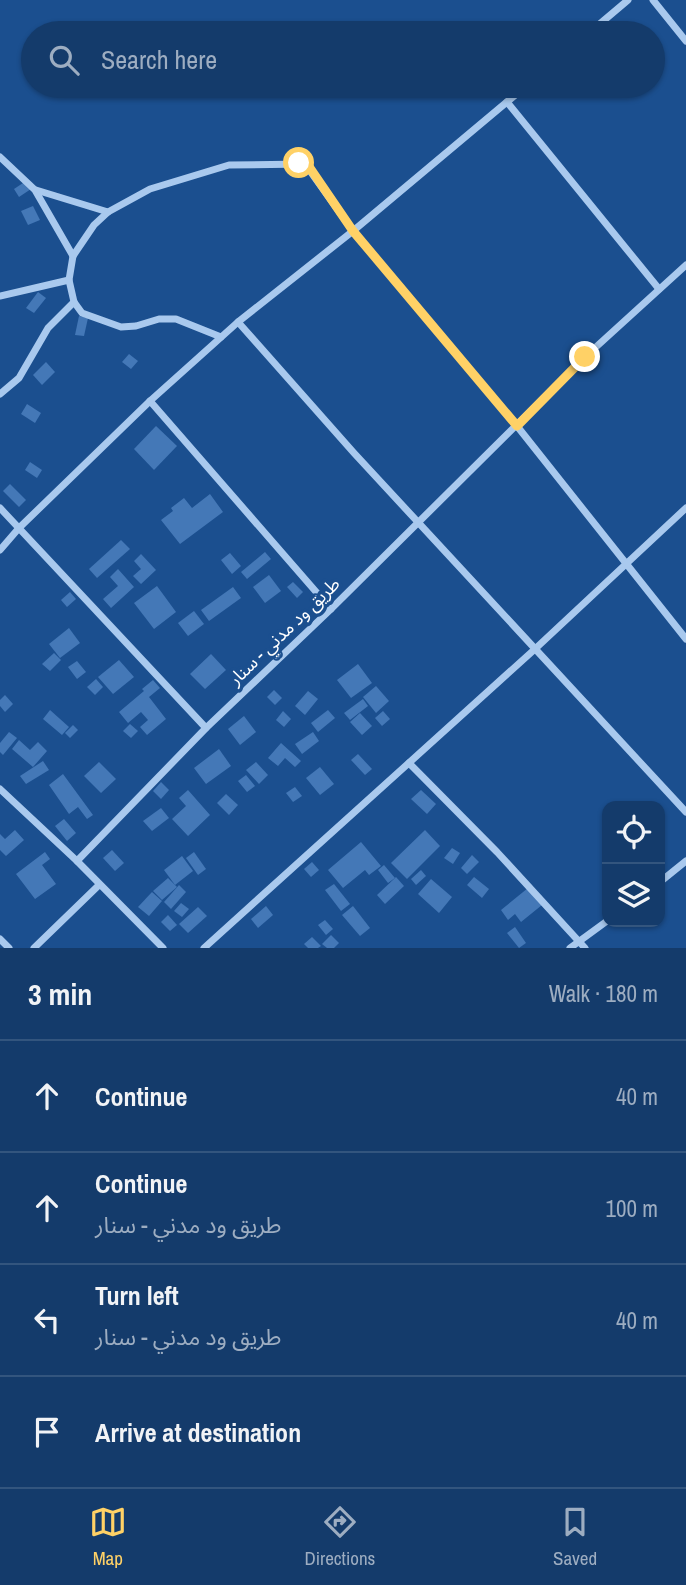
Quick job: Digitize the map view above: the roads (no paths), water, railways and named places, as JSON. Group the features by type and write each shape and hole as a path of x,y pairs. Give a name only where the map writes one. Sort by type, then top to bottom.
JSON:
{"street":[{"path":"603,21 628,0"},
{"path":"653,0 686,41"},
{"path":"0,550 19,528 150,401 221,337 512,98"},
{"path":"507,102 659,289"},
{"path":"0,157 35,190 73,256"},
{"path":"221,337 168,318 121,327 82,313 74,302 69,280 73,256 94,225 108,212 157,186 229,165 305,164 353,231 517,426 686,639"},
{"path":"35,190 108,212"},
{"name":"طريق ود مدني - سنار","path":"77,861 206,728 331,609 585,357 686,265"},
{"path":"0,296 69,280"},
{"path":"0,394 19,378 48,328 74,302"},
{"path":"239,322 418,522 686,812"},
{"path":"150,401 331,609"},
{"path":"0,508 206,728"},
{"path":"204,948 686,509"},
{"path":"409,763 497,852 585,948"},
{"path":"0,789 77,861 163,948"},
{"path":"665,879 686,860"},
{"path":"34,948 99,885"},
{"path":"570,948 602,925"},
{"path":"0,939 9,948"}]}
